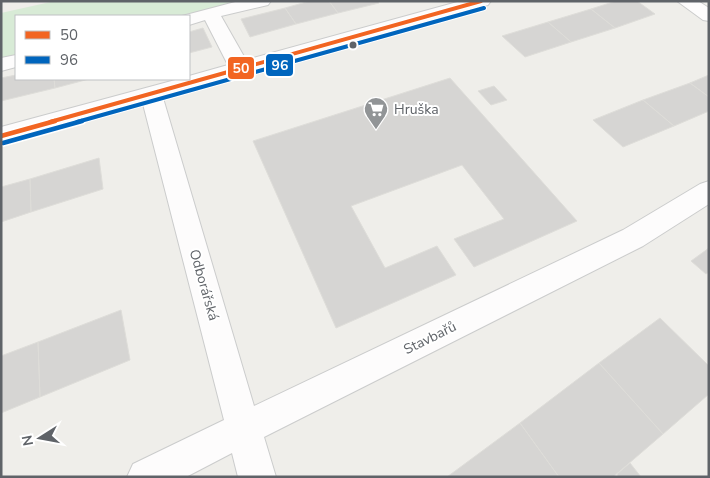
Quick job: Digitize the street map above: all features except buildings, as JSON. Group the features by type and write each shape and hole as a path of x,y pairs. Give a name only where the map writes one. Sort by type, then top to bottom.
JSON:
{"street":[{"path":"190,19 262,1"},
{"path":"686,1 709,16"},
{"path":"1,136 474,2"},
{"path":"211,14 240,69"},
{"path":"1,64 15,61"},
{"name":"Odborářská","path":"151,94 257,477"},
{"name":"Stavbařů","path":"146,477 633,238 709,191"}],"green space":[{"path":"55,1 245,1 188,15 15,15 15,57 1,61 1,13"}],"transit line":[{"name":"50","path":"1,136 481,1"},
{"name":"96","path":"3,143 484,8"}],"place":[{"name":"Hruška","path":"376,130"}]}
